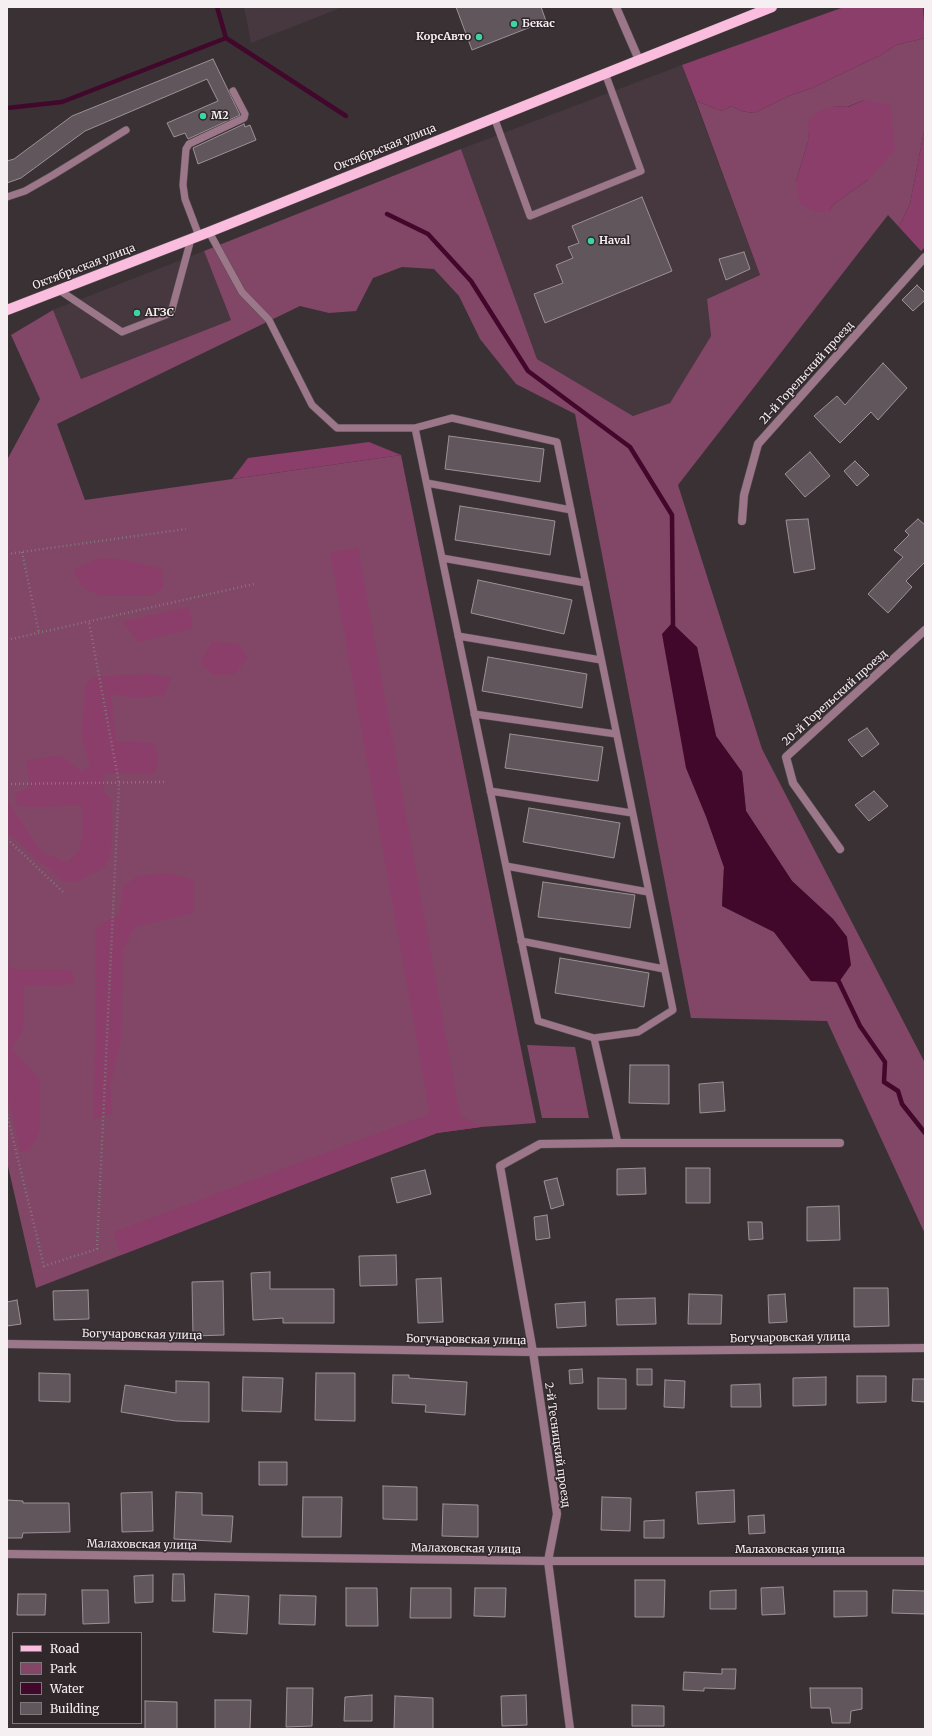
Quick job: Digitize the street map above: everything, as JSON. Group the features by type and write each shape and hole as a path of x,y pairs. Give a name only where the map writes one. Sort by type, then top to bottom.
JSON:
{"main road":[{"name":"Октябрьская улица","path":"7,310 200,236 494,117 772,7"}],"street":[{"path":"616,7 639,60"},
{"name":"21-й Горельский проезд","path":"742,521 744,495 758,444 925,257"},
{"name":"20-й Горельский проезд","path":"840,849 793,783 786,757 925,630"},
{"path":"618,1143 840,1143"},
{"name":"2-й Тесницкий проезд","path":"570,1729 548,1561 557,1514 533,1352 500,1166 540,1144 618,1143"},
{"name":"Богучаровская улица","path":"7,1344 533,1352 925,1348"},
{"name":"Малаховская улица","path":"7,1554 548,1561 925,1561"}],"lane":[{"path":"494,117 530,216 641,171 605,73"},
{"path":"233,90 245,114 244,118 189,144 186,149 183,185 185,199 200,236 242,292 269,320 312,405 337,428 415,428 452,418 557,442 673,1010 638,1032 594,1038 538,1021 415,428"},
{"path":"7,198 25,191 53,176 126,130"},
{"path":"59,290 122,332 171,313 200,236"},
{"path":"427,483 571,510"},
{"path":"442,558 586,583"},
{"path":"458,636 601,660"},
{"path":"474,714 616,734"},
{"path":"490,791 632,813"},
{"path":"506,866 648,892"},
{"path":"521,941 664,969"},
{"path":"594,1038 618,1143"}],"path":[{"path":"7,554 186,530"},
{"path":"22,552 40,633"},
{"path":"7,640 254,584"},
{"path":"7,1114 44,1266 97,1249 119,783 89,622"},
{"path":"7,784 165,782"},
{"path":"7,839 63,892"}],"shaded area":[{"path":"244,7 343,7 251,43"},
{"path":"844,7 923,7 925,38 896,45 879,56 812,88 789,96 754,113 741,111 731,106 722,111 696,101 682,65"},
{"path":"682,65 760,275 707,299 711,336 670,403 633,416 537,359 461,149"},
{"path":"864,100 890,105 895,150 868,180 835,203 829,211 815,212 800,204 796,181 808,142 809,120 820,110 834,106 848,107"},
{"path":"925,126 925,247 921,251 899,227 910,204"},
{"path":"204,251 231,320 81,379 53,310"},
{"path":"369,442 401,455 232,479 248,458"},
{"path":"358,548 460,1115 481,1127 437,1133 121,1255 114,1232 430,1114 330,552"},
{"path":"100,558 130,561 162,569 163,588 152,596 101,596 82,587 74,570"},
{"path":"189,607 193,628 139,642 122,622"},
{"path":"212,642 238,644 248,657 235,674 213,675 200,662"},
{"path":"150,674 171,678 164,695 134,698 111,694 116,741 154,743 159,758 154,774 104,774 104,792 112,800 111,853 105,867 76,882 63,881 7,832 7,800 42,853 68,863 80,849 83,829 81,804 41,807 17,806 15,793 30,788 27,761 60,755 83,772 90,764 81,736 86,685 93,677"},
{"path":"169,873 194,880 194,913 135,927 123,949 121,1040 110,1085 112,1113 94,1119 96,928 119,914 123,886 139,876"},
{"path":"7,960 10,969 71,970 75,984 24,986 23,1031 12,1049 40,1080 40,1130 30,1150 21,1152 7,1093"}],"green space":[{"path":"925,38 925,126 910,204 899,227 888,215 678,485 762,749 925,1063 925,1234 827,1021 691,1018 575,414 516,384 480,339 459,296 434,269 402,267 373,278 356,311 329,313 300,306 57,424 85,500 401,455 536,1123 481,1127 437,1133 36,1288 7,1162 7,460 40,399 11,335 53,310 81,379 231,320 204,251 461,149 537,359 633,416 670,403 711,336 707,299 760,275 696,101 722,111 731,106 741,111 754,113 789,96 812,88 879,56 896,45","holes":["864,100 868,180 835,203 829,211 796,181 808,142 810,120 834,106 847,107","697,647 716,736 742,772 746,811 792,881 833,919 847,937 811,981 774,932 722,906 724,867 707,819"]},
{"path":"527,1045 575,1047 589,1118 542,1118"}],"water":[{"path":"672,623 697,647 716,736 742,772 746,811 792,881 833,919 847,937 851,965 839,982 811,981 774,932 722,906 724,867 707,819 686,768 662,634"}],"building":[{"path":"456,7 541,7 546,21 472,50"},
{"path":"213,59 240,115 188,139 185,133 174,137 167,123 218,101 207,79 85,131 21,178 7,183 7,161 14,159 72,116"},
{"path":"244,124 245,127 250,125 256,140 198,164 193,148"},
{"path":"642,197 672,271 545,323 534,294 563,283 556,265 573,258 568,247 579,243 572,226"},
{"path":"744,252 750,269 726,280 719,259"},
{"path":"917,285 925,293 925,300 913,311 902,300"},
{"path":"883,363 907,388 878,420 871,412 840,443 814,416 837,396 845,405"},
{"path":"449,436 544,449 540,482 445,469"},
{"path":"810,452 830,476 805,497 785,474"},
{"path":"855,461 869,475 857,486 844,471"},
{"path":"460,506 555,521 550,555 455,540"},
{"path":"808,519 815,569 794,573 786,520"},
{"path":"918,519 925,525 925,562 906,581 912,587 888,613 868,594 903,557 894,550 909,535 905,531"},
{"path":"478,580 572,600 564,634 471,613"},
{"path":"488,657 587,674 582,708 482,691"},
{"path":"867,728 879,744 862,757 848,740"},
{"path":"510,734 603,747 598,781 505,768"},
{"path":"874,791 888,806 869,821 855,805"},
{"path":"529,808 620,823 614,858 523,842"},
{"path":"543,882 635,895 630,928 538,917"},
{"path":"560,958 649,973 644,1007 555,993"},
{"path":"630,1065 669,1065 669,1104 629,1103"},
{"path":"723,1082 725,1111 700,1113 699,1084"},
{"path":"645,1168 646,1194 617,1195 617,1169"},
{"path":"686,1168 710,1168 710,1203 686,1203"},
{"path":"425,1170 431,1194 397,1203 391,1178"},
{"path":"557,1178 564,1205 551,1209 544,1181"},
{"path":"839,1206 840,1240 807,1241 807,1207"},
{"path":"547,1215 550,1238 536,1240 534,1217"},
{"path":"748,1222 762,1222 763,1239 749,1240"},
{"path":"396,1255 397,1285 360,1286 359,1256"},
{"path":"270,1272 270,1289 334,1289 334,1323 283,1323 283,1318 253,1320 251,1273"},
{"path":"441,1278 443,1322 418,1323 416,1279"},
{"path":"223,1281 224,1335 193,1336 192,1282"},
{"path":"854,1288 888,1288 889,1326 854,1327"},
{"path":"88,1290 89,1319 54,1320 53,1291"},
{"path":"689,1294 722,1295 721,1324 688,1324"},
{"path":"785,1294 787,1322 769,1323 768,1295"},
{"path":"655,1298 656,1324 617,1325 616,1299"},
{"path":"17,1300 21,1324 7,1326 7,1302"},
{"path":"585,1302 586,1326 557,1328 555,1304"},
{"path":"582,1369 583,1383 570,1384 569,1370"},
{"path":"637,1369 652,1369 652,1385 637,1385"},
{"path":"39,1373 70,1374 70,1402 39,1401"},
{"path":"316,1373 355,1373 355,1421 315,1420"},
{"path":"393,1375 409,1375 409,1378 467,1382 465,1415 425,1412 426,1405 392,1403"},
{"path":"857,1376 886,1376 886,1402 857,1403"},
{"path":"243,1377 283,1378 281,1412 242,1411"},
{"path":"826,1377 826,1405 793,1406 793,1378"},
{"path":"598,1378 626,1379 626,1409 598,1409"},
{"path":"913,1379 925,1379 925,1402 912,1401"},
{"path":"665,1380 685,1381 684,1408 664,1407"},
{"path":"176,1381 209,1382 209,1422 176,1421 121,1412 125,1385 176,1393"},
{"path":"760,1384 761,1407 731,1407 731,1385"},
{"path":"259,1462 287,1462 287,1485 259,1485"},
{"path":"383,1486 417,1487 417,1520 383,1519"},
{"path":"734,1490 735,1522 698,1524 696,1492"},
{"path":"152,1492 153,1531 122,1532 121,1493"},
{"path":"176,1492 202,1493 202,1515 233,1516 231,1542 174,1539"},
{"path":"303,1497 342,1497 341,1537 302,1537"},
{"path":"602,1497 631,1498 630,1531 601,1530"},
{"path":"7,1500 23,1501 23,1503 69,1503 70,1532 23,1533 22,1538 7,1538"},
{"path":"443,1504 478,1505 478,1537 442,1536"},
{"path":"764,1515 765,1533 749,1534 748,1516"},
{"path":"664,1520 664,1538 644,1538 644,1521"},
{"path":"173,1574 184,1574 185,1601 172,1601"},
{"path":"153,1575 153,1602 135,1603 134,1576"},
{"path":"635,1580 665,1580 664,1617 635,1617"},
{"path":"783,1587 785,1614 762,1615 761,1588"},
{"path":"346,1588 377,1588 378,1626 346,1626"},
{"path":"411,1588 451,1588 451,1618 410,1618"},
{"path":"475,1588 506,1588 505,1617 474,1616"},
{"path":"82,1590 108,1590 109,1623 83,1624"},
{"path":"736,1590 736,1609 710,1609 710,1591"},
{"path":"893,1590 925,1591 925,1614 892,1613"},
{"path":"834,1591 867,1591 867,1616 834,1617"},
{"path":"18,1594 46,1594 45,1615 17,1615"},
{"path":"215,1594 249,1596 247,1634 213,1632"},
{"path":"280,1595 316,1596 315,1625 279,1624"},
{"path":"722,1669 736,1669 735,1689 704,1688 704,1691 683,1690 684,1672 722,1674"},
{"path":"287,1688 313,1688 312,1726 286,1727"},
{"path":"810,1688 862,1688 862,1709 851,1711 850,1723 832,1723 830,1708 811,1708"},
{"path":"372,1695 372,1721 344,1721 345,1697"},
{"path":"526,1695 527,1725 502,1726 501,1696"},
{"path":"395,1696 433,1698 433,1729 394,1729"},
{"path":"215,1700 251,1700 250,1729 215,1729"},
{"path":"145,1701 177,1702 177,1729 145,1729"},
{"path":"632,1705 664,1706 664,1726 632,1726"}],"waterway":[{"path":"217,7 226,38 346,116"},
{"path":"7,108 62,102 226,38"},
{"path":"387,214 428,234 471,281 528,371 630,447 672,515 673,628"},
{"path":"834,978 839,982 860,1026 885,1062 884,1082 898,1091 902,1104 925,1133"}],"place":[{"name":"Бекас","path":"514,24"},
{"name":"КорсАвто","path":"479,37"},
{"name":"М2","path":"203,116"},
{"name":"Haval","path":"591,241"},
{"name":"АГЗС","path":"137,313"}]}
